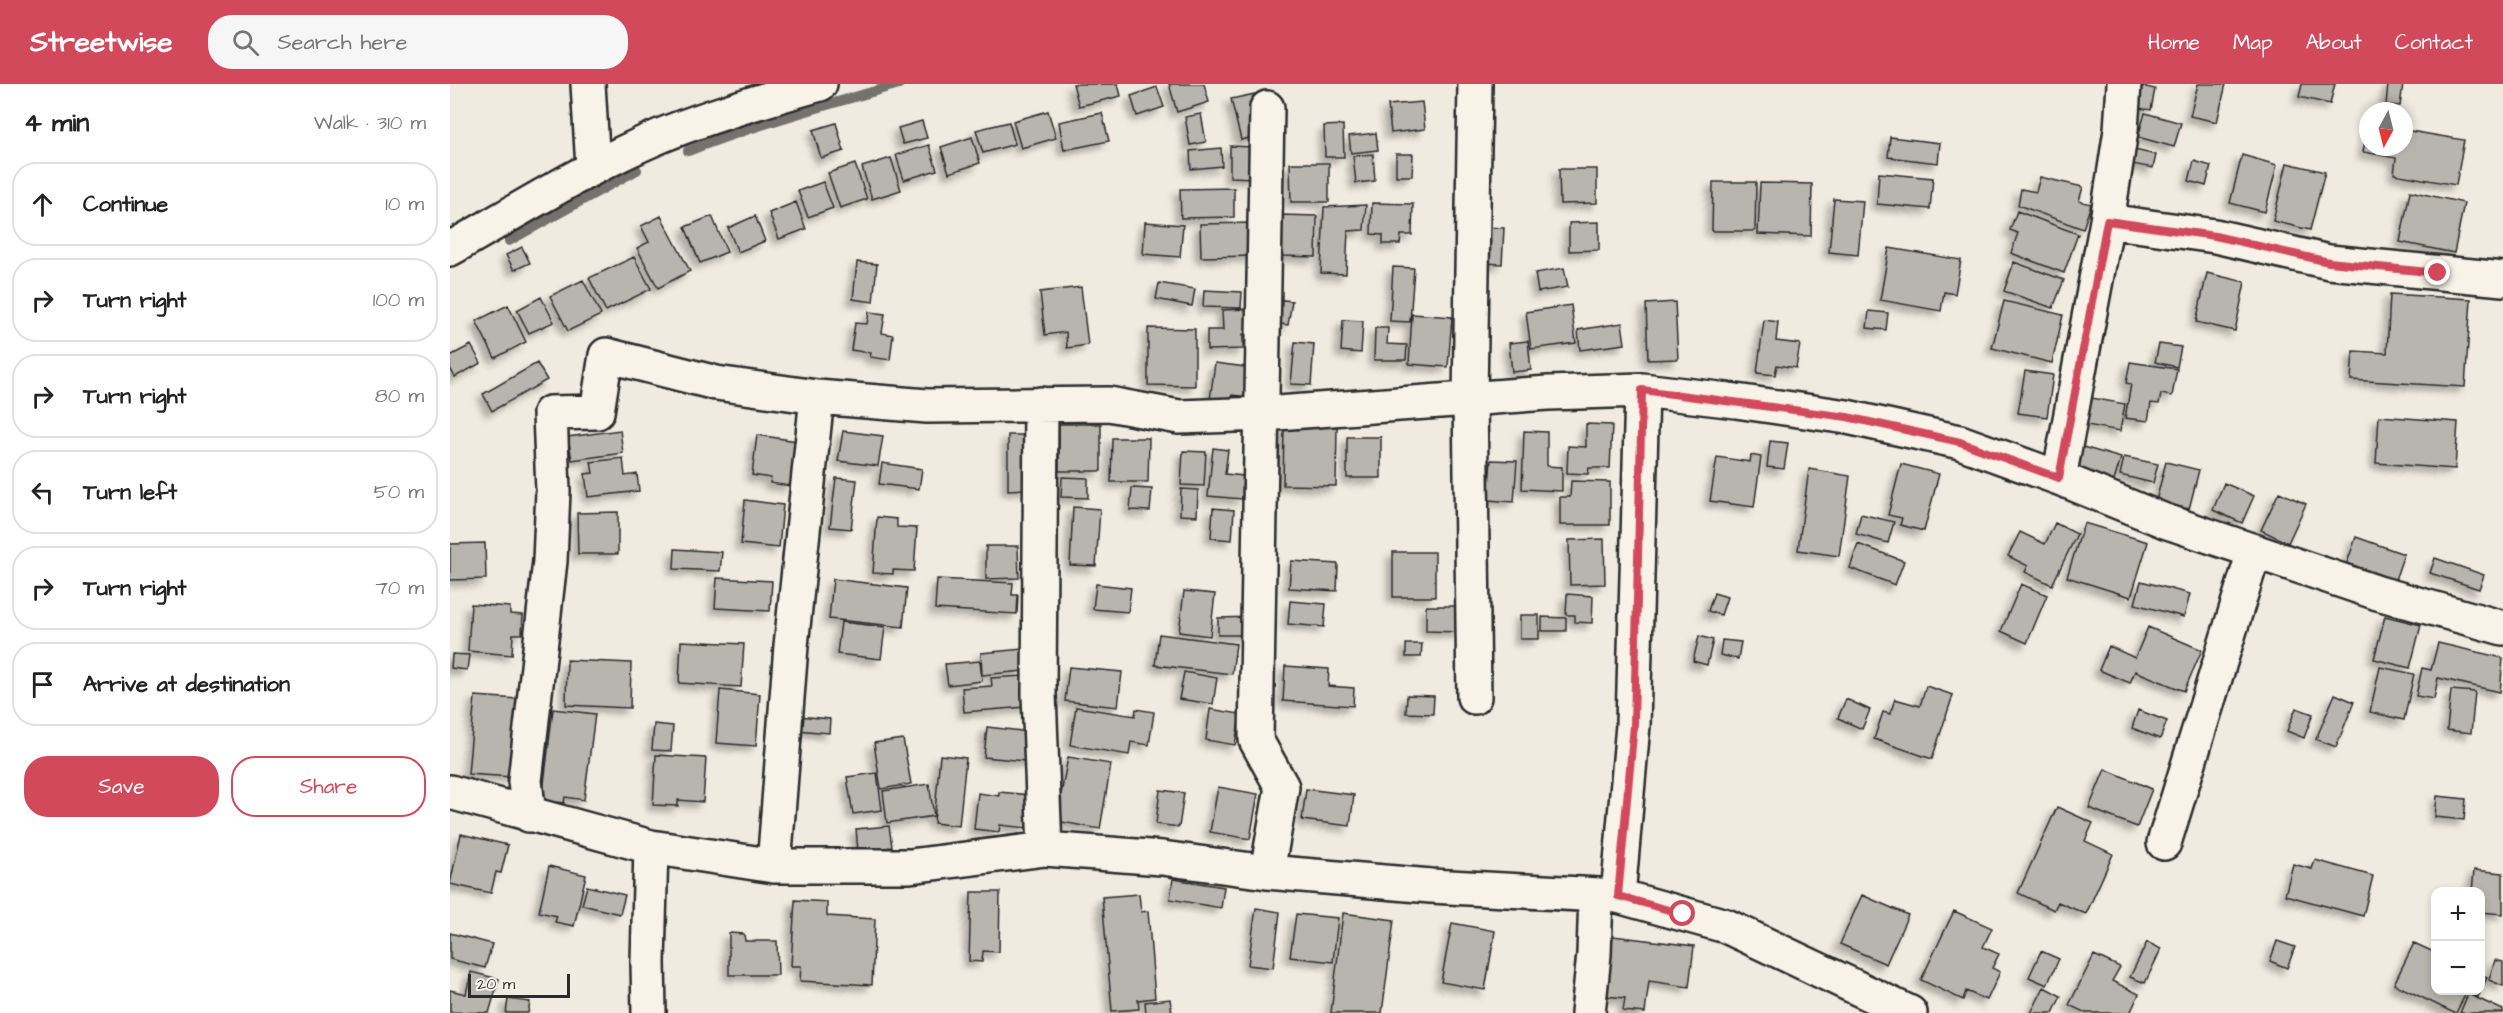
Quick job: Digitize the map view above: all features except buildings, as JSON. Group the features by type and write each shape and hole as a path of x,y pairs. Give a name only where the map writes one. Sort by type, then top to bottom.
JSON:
{"street":[{"path":"588,84 593,168"},
{"path":"450,249 593,168 753,94 820,84"},
{"path":"1474,697 1470,398 1475,84"},
{"path":"2059,478 2107,221 2121,130 2124,84"},
{"path":"1267,108 1256,740 1282,787 1267,872"},
{"path":"2107,221 2215,236 2329,262 2503,279"},
{"path":"529,814 525,781 550,561 553,491 550,413 597,412 606,356 716,383 817,397 927,406 1109,404 1179,417 1263,414 1470,398 1642,390 1847,417 1960,442 2059,478 2165,521 2254,552 2378,592 2503,628"},
{"path":"1588,1013 1594,954 1607,895 1634,725 1642,390"},
{"path":"774,866 790,646 817,397"},
{"path":"1041,404 1039,694 1045,849"},
{"path":"2164,843 2254,552"},
{"path":"452,801 529,814 651,847 774,866 910,866 1045,849 1162,858 1267,872 1431,886 1607,895 1726,926 1910,1013"},
{"path":"649,1013 651,847"}],"waterway":[{"path":"688,151 766,123 899,84"},
{"path":"509,241 637,170"}],"route":[{"path":"1683,914 1618,896 1634,725 1642,390 1847,417 1960,442 2059,478 2107,221 2215,236 2329,262 2438,273"}]}
